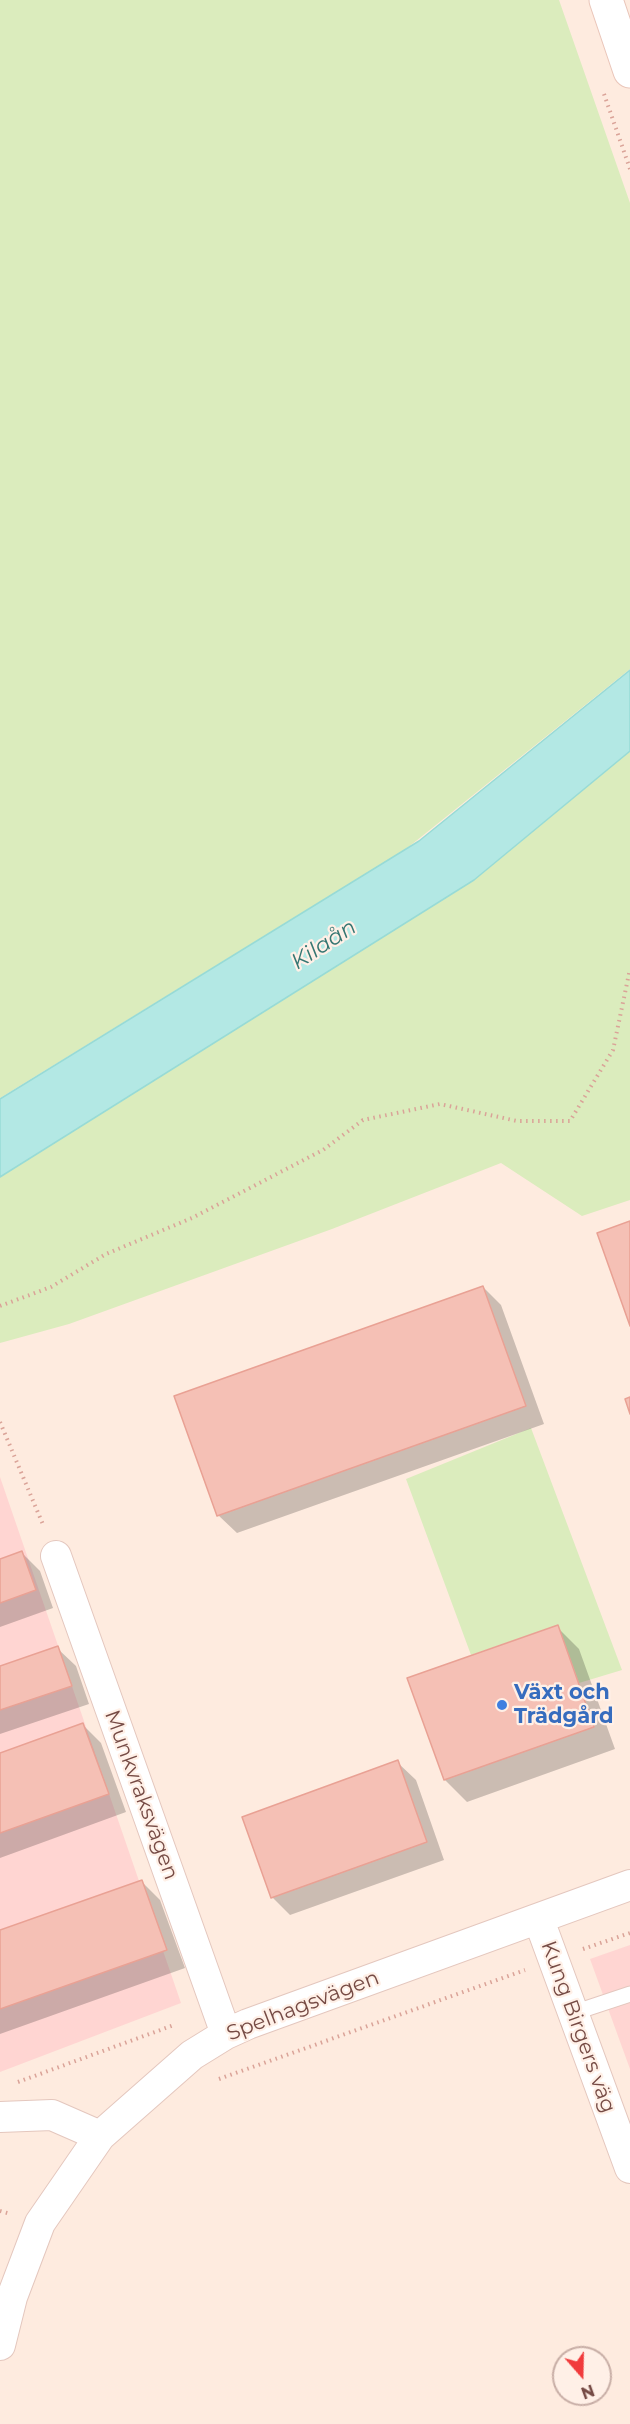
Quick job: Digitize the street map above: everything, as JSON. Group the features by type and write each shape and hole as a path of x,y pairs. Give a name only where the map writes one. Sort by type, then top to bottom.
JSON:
{"main road":[{"path":"606,0 630,71"}],"street":[{"name":"Munkvraksvägen","path":"56,1556 226,2034"},
{"name":"Spelhagsvägen","path":"0,2345 12,2297 40,2223 100,2136 192,2055 226,2034 248,2024 630,1885"},
{"name":"Kung Birgers väg","path":"539,1920 630,2168"},
{"path":"0,2117 52,2115 100,2136"}],"lane":[{"path":"573,2013 630,1994"}],"path":[{"path":"0,1306 51,1287 106,1254 192,1218 323,1150 363,1120 440,1104 517,1121 570,1122 613,1050 630,969"},
{"path":"0,1422 56,1556"},
{"path":"216,2080 630,1933"},
{"path":"0,2211 40,2223"}],"shaded area":[{"path":"0,1477 181,2003 0,2072"},
{"path":"630,1945 630,2069 590,1959"}],"green space":[{"path":"0,0 559,0 630,203 630,669 406,849 0,1098"},
{"path":"630,751 630,1200 582,1216 501,1163 332,1229 69,1324 0,1343 0,1177 474,880"},
{"path":"531,1428 622,1670 579,1683 558,1625 471,1655 406,1479"}],"water":[{"name":"Kilaån","path":"630,670 630,751 474,880 0,1177 0,1099 419,841"}],"building":[{"path":"630,1221 630,1326 597,1233"},
{"path":"483,1286 526,1406 217,1516 174,1396"},
{"path":"630,1397 630,1414 625,1399"},
{"path":"22,1551 36,1590 0,1603 0,1559"},
{"name":"Växt och Trädgård","path":"558,1625 594,1727 444,1780 407,1678"},
{"path":"58,1646 72,1686 0,1710 0,1666"},
{"path":"83,1723 109,1794 0,1833 0,1753"},
{"path":"398,1760 427,1842 271,1898 242,1817"},
{"path":"142,1880 167,1950 0,2009 0,1930"}],"place":[{"name":"Växt och Trädgård","path":"502,1705"}]}
